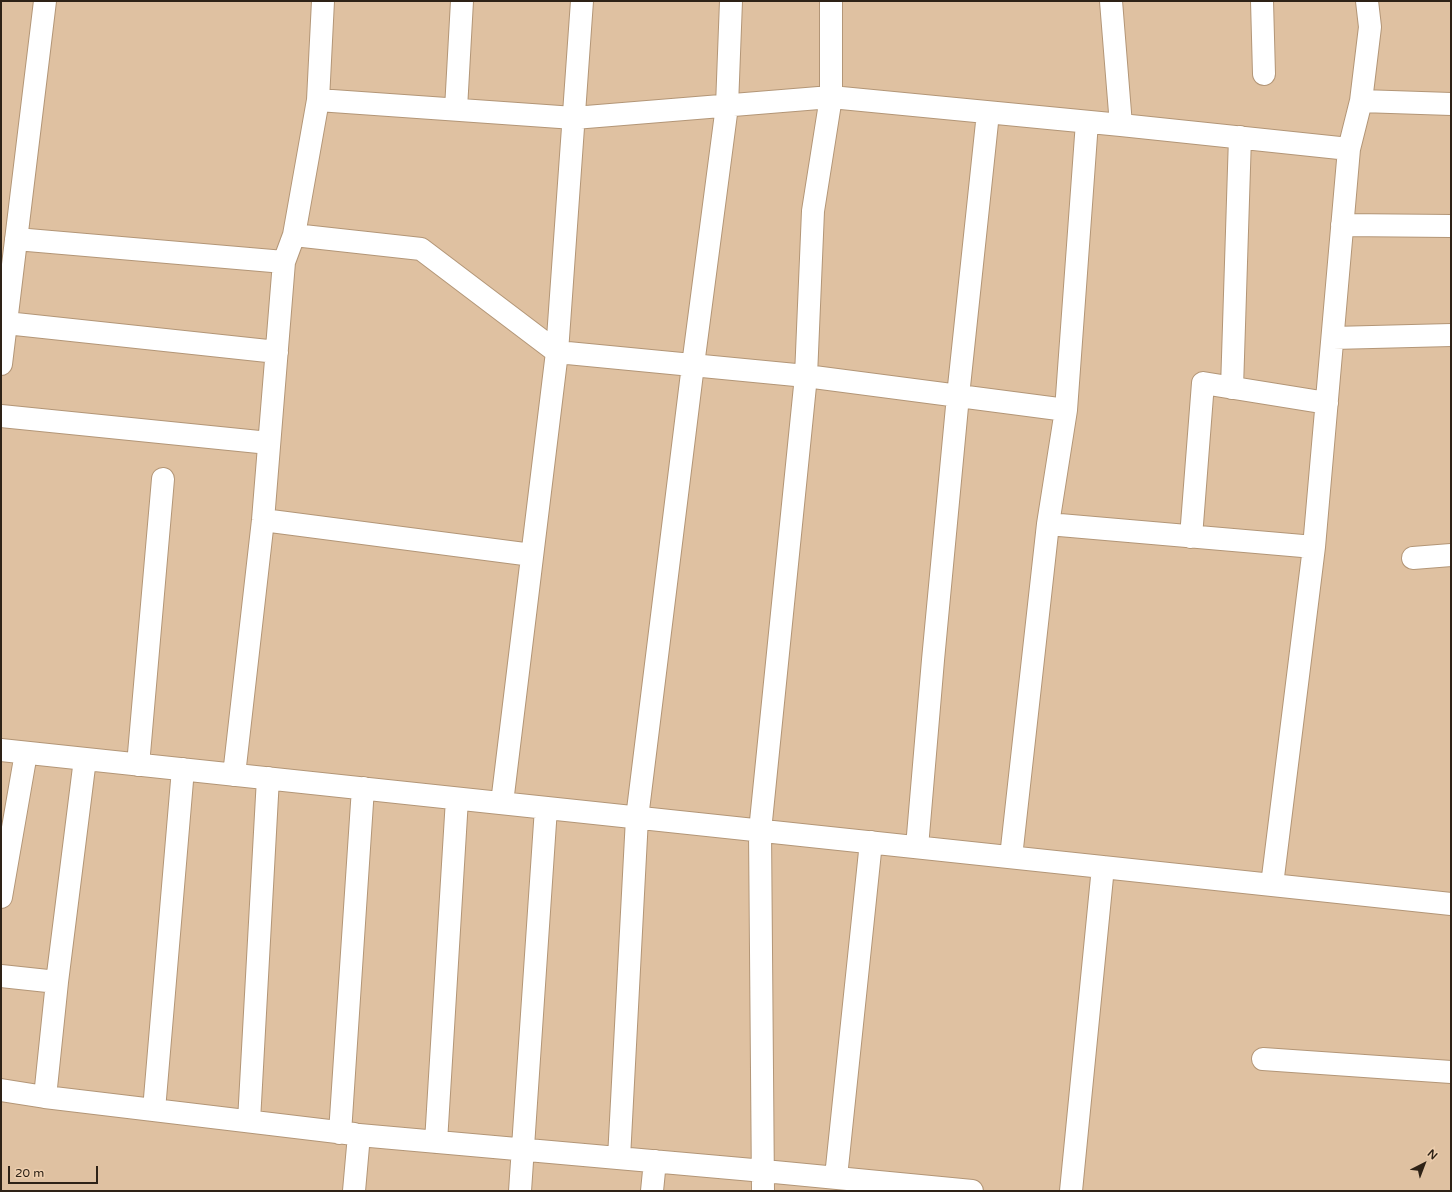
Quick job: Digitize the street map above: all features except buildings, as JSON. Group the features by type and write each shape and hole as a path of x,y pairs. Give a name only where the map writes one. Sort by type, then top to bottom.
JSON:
{"street":[{"path":"1,364 45,1"},
{"path":"234,775 263,520 284,262 294,235 318,100 323,1"},
{"path":"456,109 462,1"},
{"path":"502,804 557,352 582,1"},
{"path":"619,1158 637,818 693,365 727,106 731,1"},
{"path":"764,1181 760,831 806,376 813,211 831,97 831,1"},
{"path":"1111,1 1121,125"},
{"path":"1262,1 1264,74"},
{"path":"1272,885 1314,547 1349,149 1361,101 1370,27 1367,1"},
{"path":"318,100 574,118 831,97 1349,149"},
{"path":"1361,101 1451,104"},
{"path":"917,847 934,645 958,396 988,113"},
{"path":"1011,857 1048,524 1066,410 1087,122"},
{"path":"1232,388 1240,137"},
{"path":"1342,225 1451,226"},
{"path":"294,235 421,249 557,352 806,376 1066,410"},
{"path":"16,239 284,262"},
{"path":"6,324 276,352"},
{"path":"1333,338 1451,335"},
{"path":"1191,537 1203,383 1327,403"},
{"path":"1,416 269,443"},
{"path":"138,765 163,479"},
{"path":"263,520 532,555"},
{"path":"1048,524 1314,547"},
{"path":"1412,558 1451,555"},
{"path":"1,750 1451,904"},
{"path":"1,897 26,753"},
{"path":"45,1096 57,982 85,760"},
{"path":"154,1110 183,769"},
{"path":"249,1121 268,778"},
{"path":"354,1191 350,1134 363,788"},
{"path":"436,1142 457,799"},
{"path":"520,1191 546,808"},
{"path":"836,1177 871,842"},
{"path":"1071,1191 1103,867"},
{"path":"1,976 57,982"},
{"path":"1263,1059 1451,1072"},
{"path":"1,1090 350,1134 655,1161 764,1181 836,1177 905,1188 972,1191"},
{"path":"652,1191 655,1161"}]}
